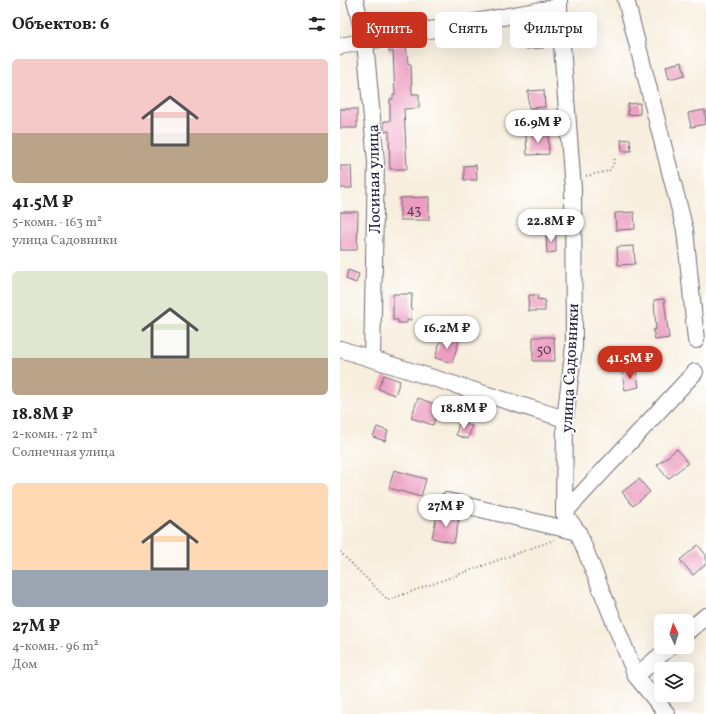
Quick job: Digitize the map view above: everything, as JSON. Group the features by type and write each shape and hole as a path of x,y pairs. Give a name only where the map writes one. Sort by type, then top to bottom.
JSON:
{"street":[{"name":"Лосиная улица","path":"355,0 358,12"},
{"path":"626,0 685,230 696,340"},
{"path":"427,29 559,4"},
{"name":"улица Садовники","path":"559,4 573,189 574,346 566,419 564,512"},
{"path":"340,46 352,44"},
{"name":"Лосиная улица","path":"366,48 376,162 372,359"},
{"path":"340,349 566,419"},
{"path":"667,714 636,676 578,532 564,512 695,372"},
{"path":"447,501 578,532"},
{"path":"694,626 706,616"},
{"path":"636,676 662,654"}],"path":[{"path":"573,189 577,187 581,179 587,175 609,170 614,165 615,158"},
{"path":"340,552 388,600 556,540"}],"building":[{"path":"389,48 406,48 408,64 411,64 412,94 419,94 419,108 404,109 407,169 390,169 389,131 384,132 384,121 390,121 390,99 393,99 393,95 395,95 393,51 389,52"},
{"path":"682,62 685,75 669,79 666,66"},
{"path":"544,90 545,107 529,108 528,91"},
{"path":"640,103 640,114 628,115 628,104"},
{"path":"340,109 357,109 357,128 340,128"},
{"path":"705,110 706,124 691,127 688,113"},
{"path":"548,133 549,154 527,155 526,134"},
{"path":"630,139 631,151 622,151 621,140"},
{"path":"476,165 477,180 464,180 464,166"},
{"path":"340,166 351,166 352,188 340,188"},
{"path":"429,197 429,220 400,220 400,198"},
{"path":"340,212 358,212 357,250 340,250"},
{"path":"634,212 635,229 616,230 615,213"},
{"path":"546,234 556,234 556,252 547,253"},
{"path":"634,246 635,264 618,265 617,247"},
{"path":"348,270 359,274 356,283 346,279"},
{"path":"393,294 412,294 411,320 407,320 407,323 398,323 398,320 393,320"},
{"path":"529,295 538,295 537,299 545,300 545,311 528,311"},
{"path":"664,299 669,338 655,340 653,330 656,329 654,300"},
{"path":"442,336 459,341 452,363 435,358"},
{"path":"533,337 554,337 555,361 533,361"},
{"path":"636,370 639,387 625,390 622,373"},
{"path":"384,375 400,381 395,395 378,389"},
{"path":"418,398 440,406 433,425 411,418"},
{"path":"459,422 472,426 468,439 456,435"},
{"path":"377,427 388,431 385,441 373,437"},
{"path":"677,449 688,463 668,479 657,465"},
{"path":"394,470 426,479 421,497 389,488"},
{"path":"639,479 650,492 633,506 622,492"},
{"path":"437,514 459,519 454,543 432,538"},
{"path":"698,545 706,555 706,564 693,575 680,560"}]}
